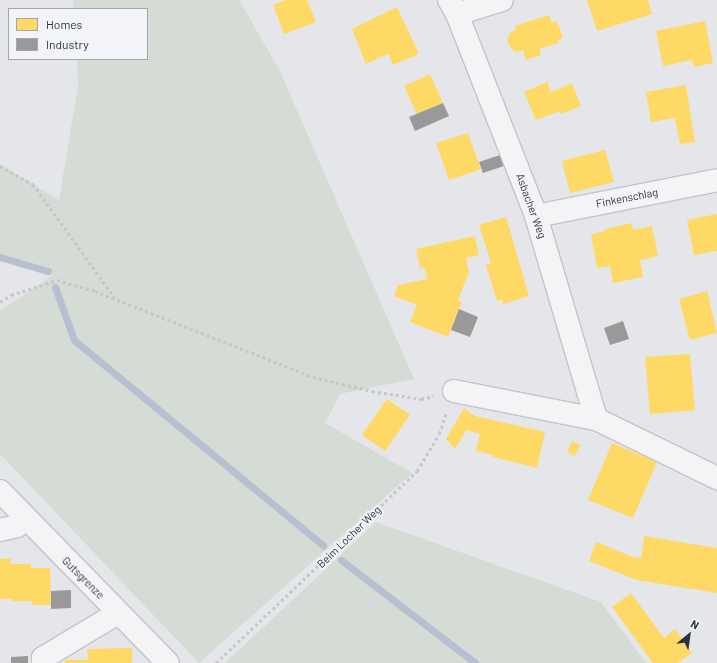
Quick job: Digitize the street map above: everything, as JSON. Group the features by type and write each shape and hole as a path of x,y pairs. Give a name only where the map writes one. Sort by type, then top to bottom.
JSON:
{"street":[{"path":"453,7 502,0"},
{"name":"Asbacher Weg","path":"453,7 536,216 596,419"},
{"name":"Finkenschlag","path":"536,216 717,180"},
{"path":"454,392 596,419 717,478"},
{"name":"Gutsgrenze","path":"0,491 168,663"},
{"path":"0,530 17,526 25,518"},
{"path":"44,663 43,658 118,613"}],"path":[{"path":"0,166 33,184 115,298"},
{"path":"0,302 11,295 57,280 115,298 313,377 372,391 422,399 454,392"},
{"name":"Beim Locher Weg","path":"216,663 417,472 439,434 454,392"}],"shaded area":[{"path":"73,0 239,0 279,69 414,379 340,394 325,423 412,473 199,663 0,454 0,311 53,275 0,260 0,164 59,200 78,85 77,60 148,60 148,8 74,8"},
{"path":"376,522 601,602 646,663 225,663"}],"building: Homes":[{"path":"286,0 307,0 316,22 284,34 273,5"},
{"path":"587,0 648,0 652,14 597,31"},
{"path":"397,7 419,54 393,65 388,54 366,64 352,29"},
{"path":"549,15 552,23 557,21 563,38 558,40 558,43 539,49 541,55 526,60 523,50 517,52 511,49 507,39 510,33 516,30 515,26"},
{"path":"705,21 713,63 694,67 692,60 663,66 656,31"},
{"path":"430,74 443,103 417,114 404,86"},
{"path":"547,82 551,92 572,83 581,106 561,114 560,111 536,120 524,92"},
{"path":"686,85 695,142 680,144 675,118 651,122 646,92"},
{"path":"468,133 481,169 449,180 436,143"},
{"path":"605,150 614,182 570,193 562,161"},
{"path":"717,214 717,251 694,255 687,220"},
{"path":"506,217 529,296 503,304 502,300 497,301 486,265 491,263 479,225"},
{"path":"632,223 633,230 652,226 658,256 640,260 643,277 613,283 610,266 597,268 591,234 605,231 605,229"},
{"path":"475,236 479,255 466,258 469,272 458,300 462,302 448,337 410,322 417,305 394,296 398,285 427,279 424,267 420,268 416,249"},
{"path":"707,291 717,333 690,340 679,299"},
{"path":"690,354 695,410 650,414 645,357"},
{"path":"387,399 410,415 385,451 362,435"},
{"path":"464,408 475,416 545,432 537,468 493,457 493,455 476,451 480,434 466,430 455,449 446,439"},
{"path":"572,441 580,445 575,456 567,452"},
{"path":"612,443 657,462 633,518 588,500"},
{"path":"644,536 717,548 717,593 637,580 589,561 596,542 633,557 641,558"},
{"path":"11,558 11,564 31,564 31,568 50,568 51,605 32,605 32,601 12,601 12,599 0,599 0,559"},
{"path":"631,593 664,638 675,629 692,653 678,663 653,663 612,607"},
{"path":"132,648 132,663 65,663 65,660 88,660 87,649"}],"building: Industry":[{"path":"443,103 449,116 415,131 409,117"},
{"path":"500,155 504,166 483,173 479,162"},
{"path":"459,309 478,317 470,337 451,330"},
{"path":"623,321 629,339 610,345 604,328"},
{"path":"71,590 71,608 51,609 51,591"},
{"path":"28,656 28,663 11,663 11,657"}],"waterway":[{"path":"0,257 48,271"},
{"path":"55,287 74,340 323,545"},
{"path":"341,560 475,663"}]}
